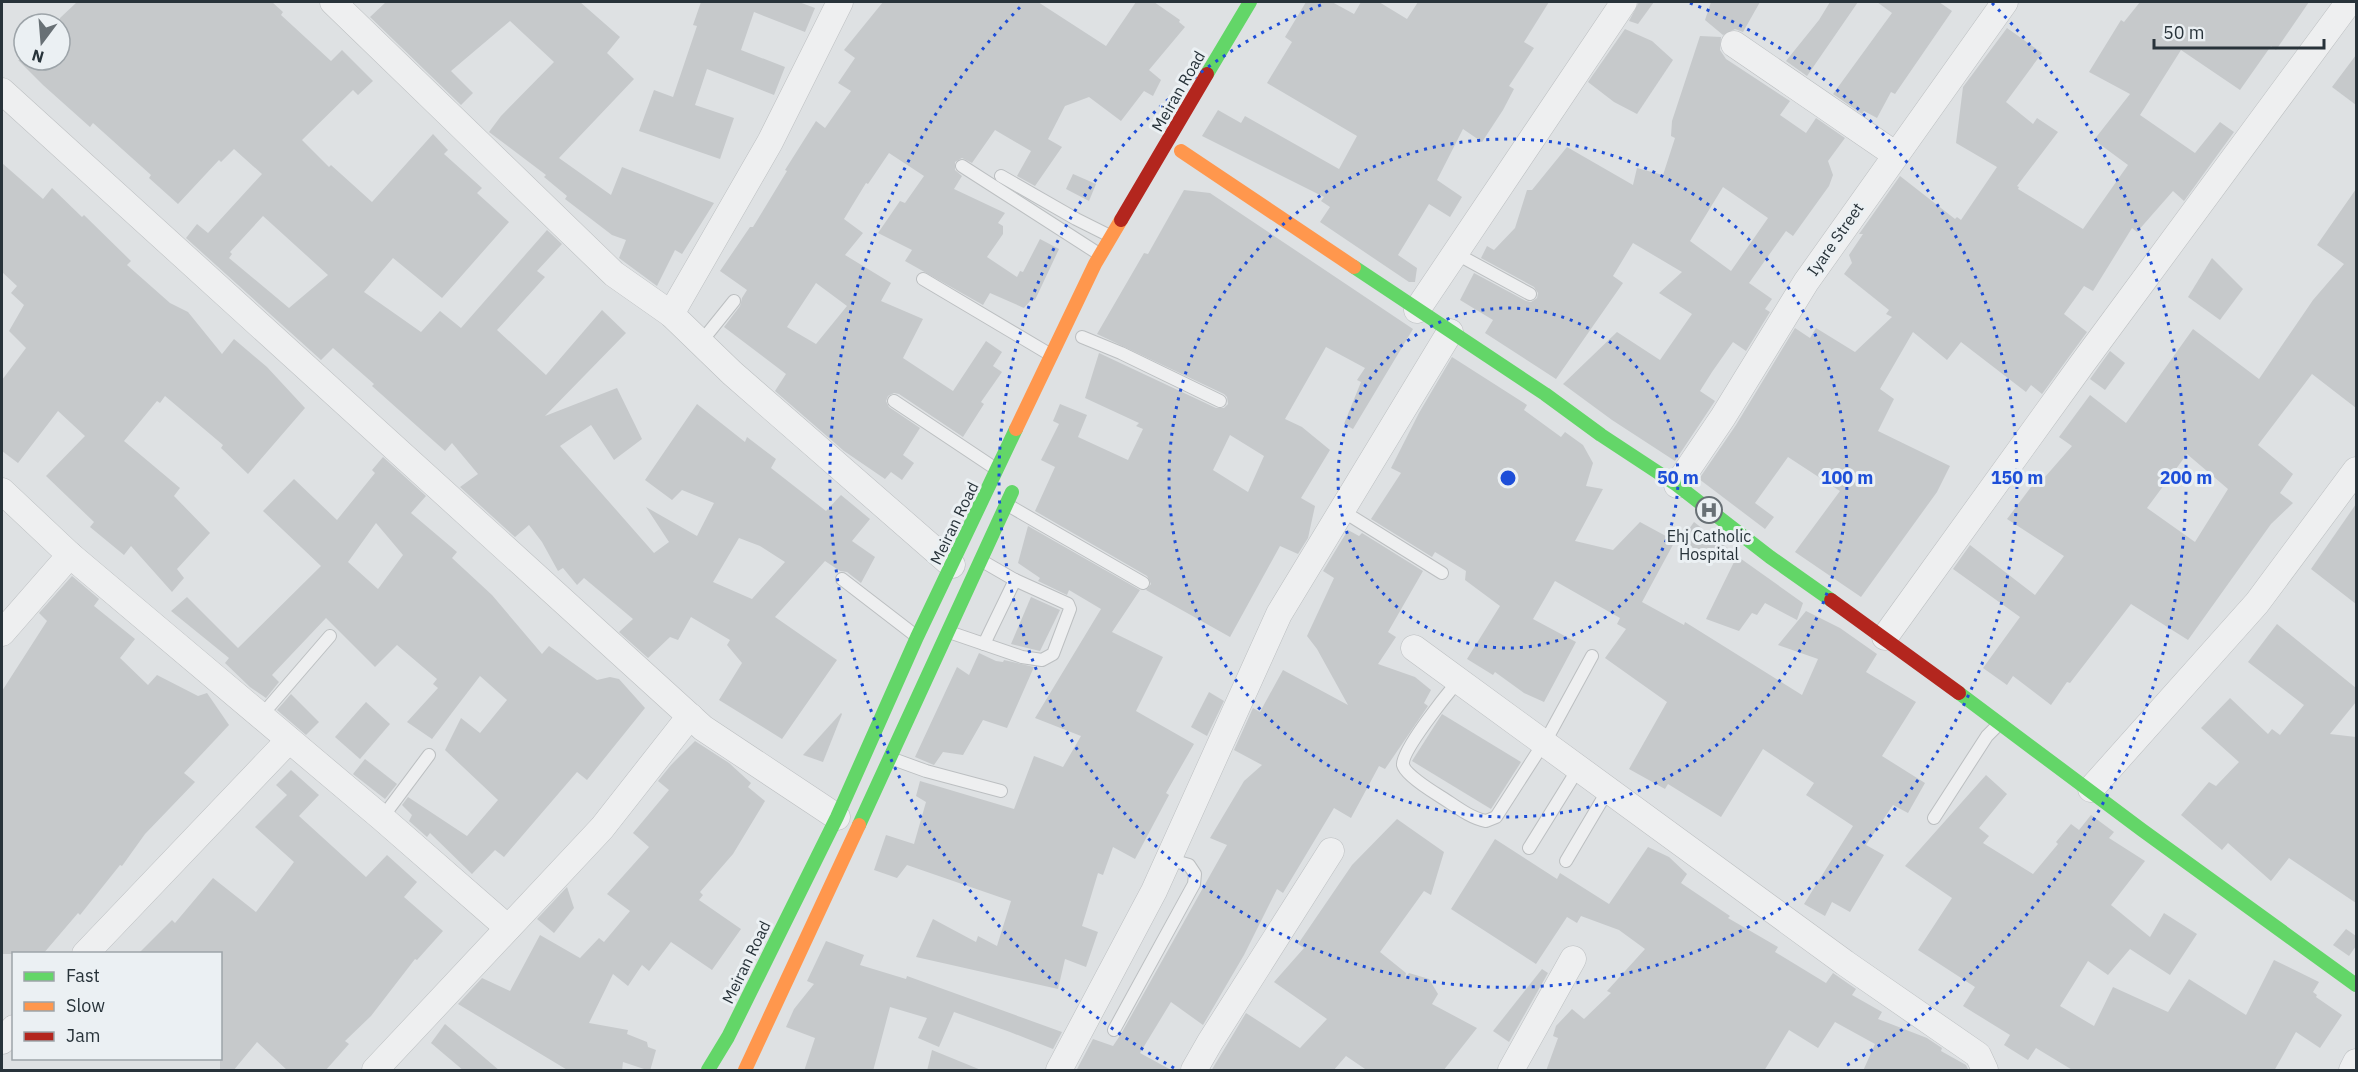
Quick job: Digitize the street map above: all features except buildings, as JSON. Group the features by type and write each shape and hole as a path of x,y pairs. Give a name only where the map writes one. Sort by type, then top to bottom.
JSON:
{"main road":[{"name":"Meiran Road","path":"708,1071 728,1037 837,818 917,637 1100,255 1250,2"},
{"path":"1181,151 1677,485 1770,556 1885,637 2091,789 2142,830 2356,985"},
{"path":"746,1070 1016,483"}],"street":[{"path":"671,314 770,142 840,2"},
{"path":"1417,310 1624,2"},
{"name":"Iyare Street","path":"1677,485 1723,417 1806,282 2005,2"},
{"path":"1885,637 2349,2"},
{"path":"346,5 614,274 671,314 732,373 952,566"},
{"path":"1734,44 1896,155"},
{"path":"2,91 703,728 837,818"},
{"path":"1059,1071 1154,891 1279,614 1450,332"},
{"path":"2091,789 2257,603 2356,470"},
{"path":"2,491 70,555 382,818 508,928"},
{"path":"2,633 70,555"},
{"path":"1414,648 1845,963 1978,1055 1984,1071"},
{"path":"375,1071 602,828 690,716"},
{"path":"87,952 289,740"},
{"path":"1194,1071 1331,851"},
{"path":"1511,1071 1573,959"},
{"path":"2352,1071 2356,1062"}],"lane":[{"path":"962,166 1100,255"},
{"path":"1001,176 1076,219 1111,236"},
{"path":"1455,253 1530,294"},
{"path":"924,279 1052,355"},
{"path":"701,342 734,301"},
{"path":"1082,337 1121,352 1220,401"},
{"path":"894,401 997,470"},
{"path":"1006,504 1143,583"},
{"path":"1341,510 1442,573"},
{"path":"926,620 947,631 1022,657 1042,660 1053,654 1070,609 1068,604 1015,580 981,560"},
{"path":"842,579 917,637"},
{"path":"984,644 1015,580"},
{"path":"261,716 330,636"},
{"path":"1458,681 1413,740 1404,758 1403,766 1406,771 1431,790 1480,820 1486,821 1496,817 1543,742 1592,656"},
{"path":"1934,818 1987,736 1999,723"},
{"path":"382,818 429,755"},
{"path":"890,758 926,771 1001,791"},
{"path":"1529,848 1578,769"},
{"path":"1566,861 1608,790"},
{"path":"1114,1030 1194,884 1195,874 1189,865 1168,859"}],"traffic: fast":[{"path":"1207,74 1250,2"},
{"path":"1354,267 1677,485 1770,557 1831,600"},
{"path":"708,1070 728,1037 837,817 917,637 1016,429"},
{"path":"859,825 1012,492"},
{"path":"1959,693 2142,830 2356,985"}],"traffic: slow":[{"path":"1181,151 1354,267"},
{"path":"1016,429 1095,264 1121,220"},
{"path":"745,1070 859,825"}],"traffic: jam":[{"path":"1121,220 1207,74"},
{"path":"1831,600 1959,693"}],"place":[{"name":"Ehj Catholic Hospital","path":"1709,510"}]}
